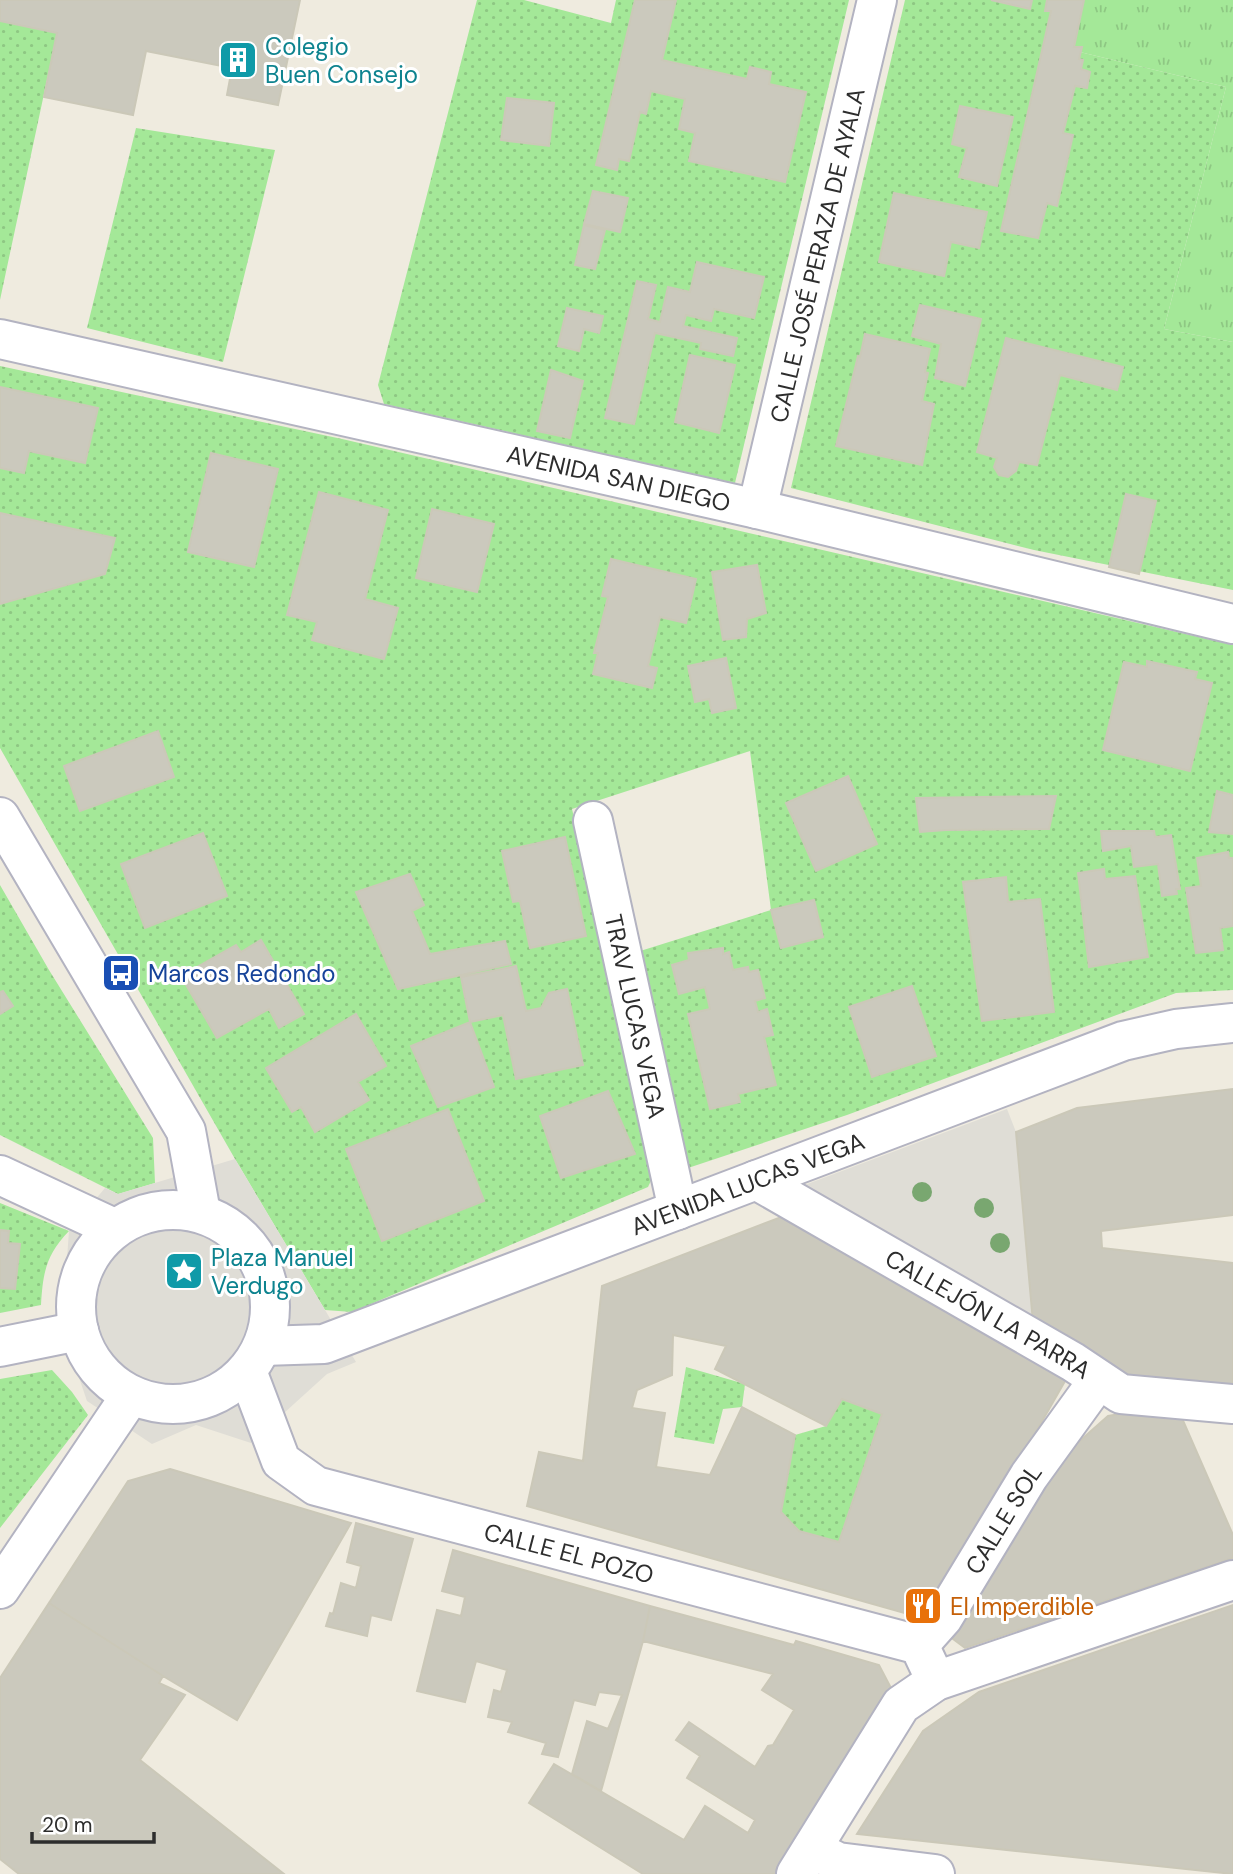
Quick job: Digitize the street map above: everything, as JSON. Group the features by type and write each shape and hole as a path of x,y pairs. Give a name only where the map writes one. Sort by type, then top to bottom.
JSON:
{"street":[{"name":"CALLE JOSÉ PERAZA DE AYALA","path":"757,509 877,0"},
{"name":"AVENIDA SAN DIEGO","path":"0,339 757,509 1233,624"},
{"path":"0,817 186,1131 201,1213"},
{"name":"TRAV LUCAS VEGA","path":"593,821 678,1210"},
{"name":"AVENIDA LUCAS VEGA","path":"255,1359 324,1344 1123,1041 1176,1029 1233,1023"},
{"path":"0,1175 114,1228"},
{"name":"CALLEJÓN LA PARRA","path":"756,1180 1073,1362 1121,1394 1233,1404"},
{"path":"152,1211 201,1213 229,1226 252,1249 267,1276 271,1303 255,1359 216,1394 176,1405 131,1395 109,1381 91,1359 79,1331 76,1310 78,1287 88,1260 114,1228 152,1211"},
{"path":"0,1347 79,1331"},
{"name":"CALLE EL POZO","path":"255,1359 281,1461 316,1486 919,1645"},
{"name":"CALLE SOL","path":"919,1645 943,1618 1029,1476 1088,1393"},
{"path":"0,1589 131,1395"},
{"path":"935,1874 804,1861 901,1705 936,1681 1233,1580"},
{"path":"919,1645 936,1681"}],"green space":[{"path":"477,0 524,0 611,23 616,0 849,0 735,483 384,404 378,385"},
{"path":"905,0 1071,0 1059,47 1226,87 1164,329 1233,342 1233,590 1034,550 791,488"},
{"path":"1071,0 1233,0 1233,342 1164,329 1226,87 1059,47"},
{"path":"0,21 57,33 0,300"},
{"path":"136,128 275,150 223,362 87,328"},
{"path":"0,366 342,439 1233,645 1233,990 1176,993 847,1115 685,1169 637,952 771,910 750,751 572,809 656,1170 648,1187 352,1312 325,1310 235,1159 0,748"},
{"path":"0,885 153,1138 155,1183 118,1194 0,1135"},
{"path":"0,1203 69,1231 55,1248 47,1265 41,1305 0,1313"},
{"path":"686,1367 745,1384 742,1407 723,1409 714,1444 674,1437"},
{"path":"52,1370 88,1415 0,1528 0,1379"},
{"path":"842,1399 882,1414 839,1542 799,1531 781,1512 795,1435 826,1426"}],"shaded area":[{"path":"1007,1109 1016,1132 1033,1322 802,1186"},
{"name":"Plaza Manuel Verdugo","path":"235,1159 356,1362 327,1374 251,1443 196,1425 152,1444 87,1401 62,1328 69,1231 105,1188 118,1194"}],"building":[{"name":"Colegio Buen Consejo","path":"0,0 300,0 278,105 227,95 232,68 146,51 133,115 44,97 57,33 0,21"},
{"path":"635,0 676,0 662,60 747,79 750,67 771,72 769,84 806,92 785,182 689,161 695,133 679,129 685,99 651,91 646,114 640,112 629,161 619,159 617,170 596,165"},
{"path":"991,0 1032,0 1030,9"},
{"path":"1047,0 1084,0 1074,47 1082,47 1079,59 1083,60 1081,69 1090,72 1087,88 1075,86 1063,133 1073,135 1057,206 1047,203 1038,238 1001,231 1051,11 1045,11"},
{"path":"507,98 554,103 549,146 501,140"},
{"path":"960,106 1013,117 997,186 959,177 967,148 952,144"},
{"path":"593,191 628,198 620,232 584,224"},
{"path":"894,193 987,212 979,248 951,242 944,276 879,262"},
{"path":"584,225 605,230 595,269 575,265"},
{"path":"697,262 764,277 754,318 714,309 711,321 686,315 683,326 737,338 733,356 700,349 701,343 655,333 634,424 605,418 637,281 656,285 648,319 660,322 668,287 690,292"},
{"path":"920,305 981,319 965,386 935,378 941,344 912,336"},
{"path":"567,308 603,316 599,333 584,329 579,351 558,346"},
{"path":"865,334 930,349 922,401 934,404 922,465 836,446"},
{"path":"1006,338 1123,367 1117,390 1060,375 1037,465 1019,462 1016,471 1008,477 999,475 994,467 997,458 977,452"},
{"path":"690,355 735,365 719,433 675,422"},
{"path":"551,370 583,381 570,438 537,431"},
{"path":"0,387 98,408 85,463 29,451 24,473 0,468"},
{"path":"211,453 278,469 254,567 188,552"},
{"path":"319,492 388,510 365,599 398,608 384,659 312,640 317,622 287,615"},
{"path":"1126,494 1156,501 1139,574 1109,567"},
{"path":"432,509 494,524 477,592 416,578"},
{"path":"0,513 115,538 105,574 0,604"},
{"path":"611,559 696,579 686,623 660,617 648,666 657,668 652,688 593,674 598,653 594,653 608,597 602,596"},
{"path":"757,565 766,613 747,619 746,637 723,640 712,572"},
{"path":"726,658 736,708 712,713 709,699 695,702 688,666"},
{"path":"1147,661 1197,672 1195,679 1212,683 1190,771 1103,750 1124,662 1147,667"},
{"path":"158,731 174,777 80,811 64,766"},
{"path":"848,776 877,844 816,871 786,803"},
{"path":"1217,791 1233,795 1233,834 1209,832"},
{"path":"1056,796 1049,829 920,832 916,798"},
{"path":"1101,831 1154,831 1155,837 1171,835 1180,889 1176,889 1177,894 1162,896 1158,864 1134,867 1131,846 1103,851"},
{"path":"203,833 227,896 145,928 121,864"},
{"path":"565,837 586,936 530,948 520,901 513,902 502,851"},
{"path":"1228,852 1229,858 1233,858 1233,926 1220,928 1223,950 1196,953 1186,888 1201,886 1197,858"},
{"path":"1104,869 1105,879 1135,876 1148,957 1089,967 1078,873"},
{"path":"410,874 424,905 412,911 430,954 505,941 511,964 398,989 356,892"},
{"path":"1006,877 1008,902 1040,899 1054,1012 982,1021 963,882"},
{"path":"814,900 823,937 781,948 771,910"},
{"path":"261,940 304,1014 279,1028 269,1009 217,1038 181,976 236,945 241,952"},
{"path":"723,948 723,954 729,952 733,970 748,967 749,972 758,970 765,998 755,1001 758,1012 767,1009 773,1035 764,1037 776,1085 738,1094 740,1102 710,1109 688,1014 710,1009 705,987 679,994 672,965 689,960 688,953"},
{"path":"516,966 526,1011 541,1008 549,993 567,989 583,1065 516,1079 503,1015 470,1022 461,977"},
{"path":"912,986 936,1056 872,1077 849,1007"},
{"path":"3,991 13,1006 0,1014 0,992"},
{"path":"356,1014 386,1066 358,1082 369,1100 315,1132 301,1107 292,1112 266,1068"},
{"path":"470,1022 494,1087 438,1107 411,1046"},
{"path":"1233,1089 1233,1215 1101,1231 1102,1248 1233,1263 1233,1387 1120,1377 1033,1322 1016,1132 1077,1108"},
{"path":"608,1091 635,1154 561,1178 540,1116"},
{"path":"448,1109 484,1201 382,1241 346,1149"},
{"path":"789,1214 1069,1374 933,1612 922,1618 527,1506 539,1452 583,1461 602,1286","holes":["673,1335 726,1346 715,1369 826,1426 842,1399 882,1414 839,1542 799,1531 781,1512 795,1435 742,1407 710,1475 656,1467 665,1413 632,1408 637,1390 672,1375"]},
{"path":"0,1230 9,1231 8,1243 20,1244 15,1289 0,1288"},
{"path":"1118,1408 1181,1416 1233,1535 1233,1558 965,1648 949,1636 980,1574 1073,1447 1108,1416 1120,1414"},
{"path":"170,1469 351,1523 237,1720 49,1603 128,1481"},
{"path":"356,1523 413,1539 391,1620 371,1615 367,1636 326,1626 330,1613 333,1614 341,1583 356,1588 361,1566 347,1562"},
{"path":"453,1550 650,1606 643,1641 601,1791 572,1774 587,1721 608,1729 622,1695 599,1692 595,1705 574,1700 558,1757 542,1754 546,1743 508,1732 512,1722 488,1717 494,1690 501,1692 507,1670 476,1661 465,1702 417,1691 437,1610 461,1616 465,1597 442,1591"},
{"path":"49,1603 163,1676 159,1683 185,1695 140,1760 284,1874 19,1874 0,1859 0,1678"},
{"path":"1233,1605 1233,1874 857,1834 923,1731 979,1692"},
{"path":"650,1606 794,1645 796,1641 879,1665 892,1690 775,1874 643,1874 529,1803 554,1764 684,1840 705,1806 748,1833 755,1820 687,1778 700,1756 676,1740 689,1722 755,1767 768,1746 773,1745 794,1710 762,1690 773,1674 643,1641"}],"place":[{"name":"Colegio Buen Consejo","path":"238,60"},
{"name":"Marcos Redondo","path":"121,973"},
{"name":"Plaza Manuel Verdugo","path":"184,1271"},
{"name":"El Imperdible","path":"923,1606"}]}
